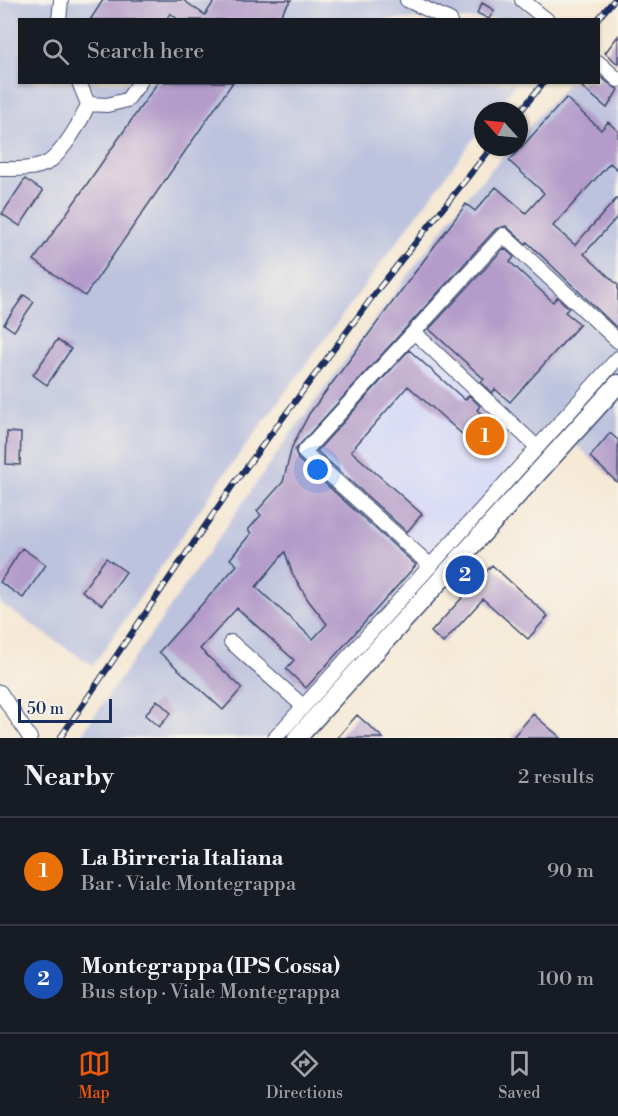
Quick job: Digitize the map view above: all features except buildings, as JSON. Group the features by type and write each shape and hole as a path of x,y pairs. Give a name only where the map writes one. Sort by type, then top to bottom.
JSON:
{"main road":[{"path":"297,738 356,661 618,384"}],"street":[{"path":"58,18 61,0"},
{"path":"407,0 446,18"},
{"path":"522,0 544,18"},
{"path":"600,64 618,80"},
{"path":"0,170 33,168 49,162 83,118 88,104 80,84"},
{"path":"88,104 107,105 127,100 139,84"},
{"path":"431,566 304,452 503,235 618,341"},
{"path":"415,333 537,447"},
{"path":"275,738 303,706 356,661 431,566 618,358"},
{"path":"231,642 303,706"},
{"path":"0,692 30,738"}],"shaded area":[{"path":"0,0 513,0 538,18 18,18 18,84 515,84 502,102 474,102 474,138 221,479 93,666 0,603"},
{"path":"600,71 618,86 618,483 551,422 529,446 415,333 298,451 426,565 269,738 79,738 294,429 460,205 503,156 528,156 528,128 567,84 600,84"},
{"path":"410,330 529,446 426,565 298,451"}],"railway":[{"path":"599,18 614,0"},
{"path":"528,102 542,84"},
{"path":"60,738 231,488 379,288 485,156"}],"place":[{"name":"La Birreria Italiana","path":"485,436"},
{"name":"Montegrappa (IPS Cossa)","path":"465,575"}]}
